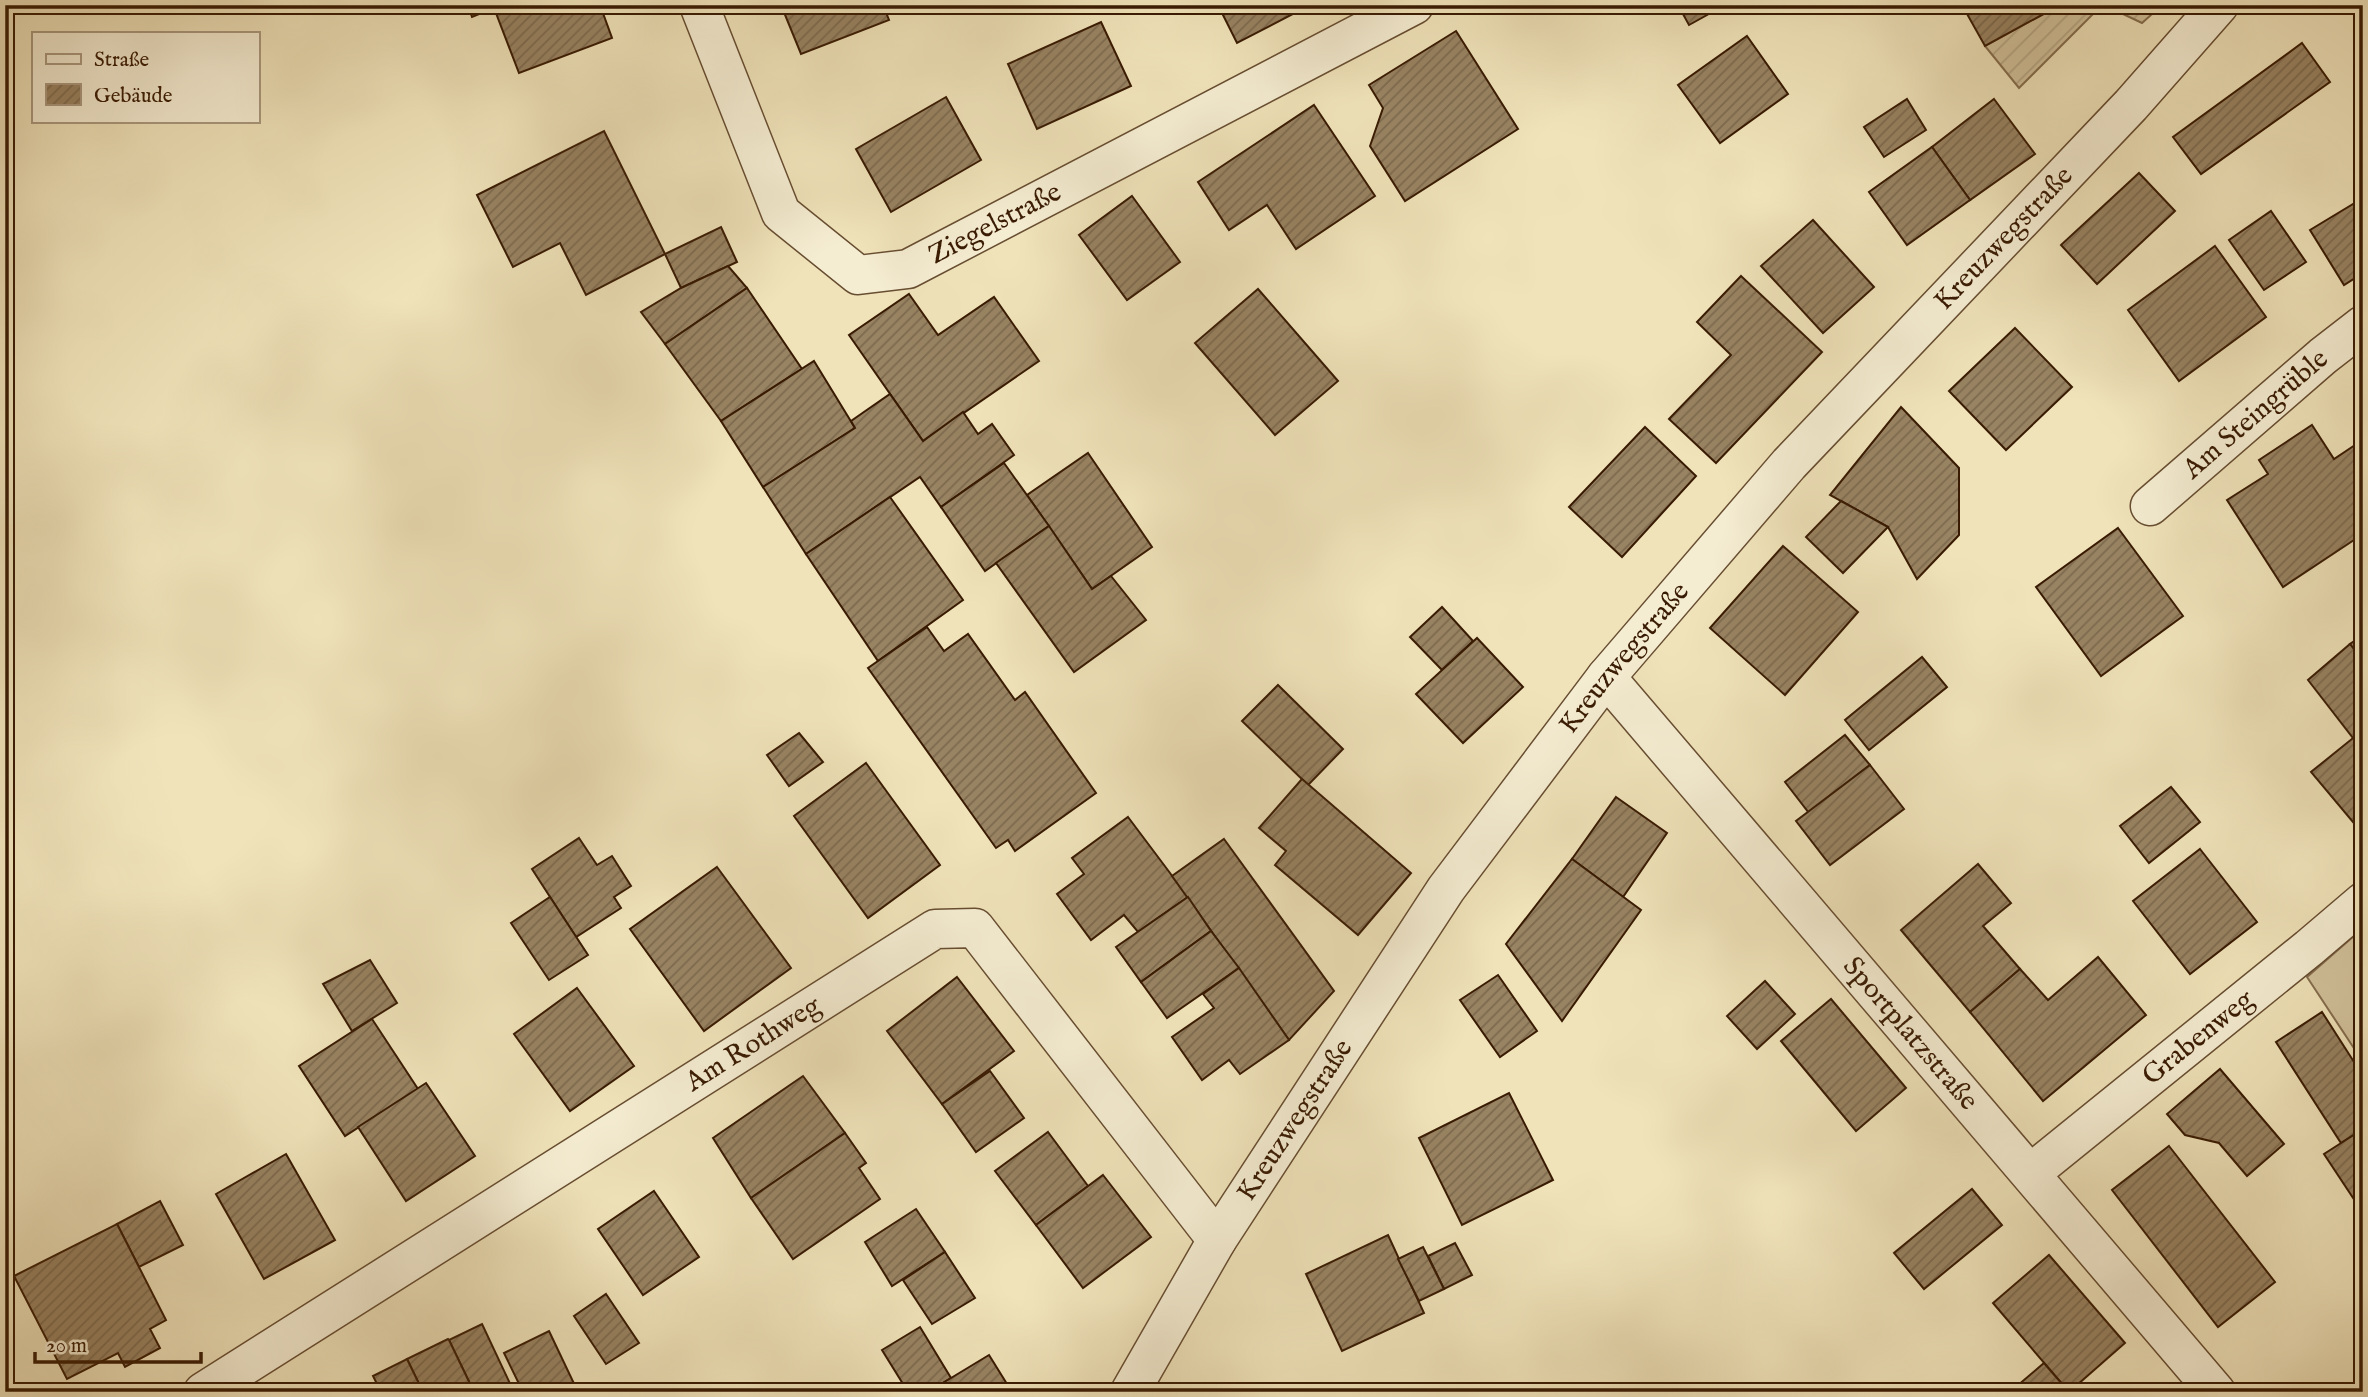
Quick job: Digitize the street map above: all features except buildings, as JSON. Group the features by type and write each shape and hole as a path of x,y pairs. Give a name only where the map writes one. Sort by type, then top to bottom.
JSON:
{"street":[{"name":"Ziegelstraße","path":"699,5 780,213 858,275 908,270 1414,5"},
{"name":"Kreuzwegstraße","path":"1130,1392 1217,1240 1446,889 1606,677 1789,464 2132,105 2219,5"},
{"name":"Am Steingrüble","path":"2150,506 2323,356 2363,325"},
{"name":"Sportplatzstraße","path":"1606,677 2216,1392"},
{"name":"Grabenweg","path":"2031,1173 2363,902"},
{"name":"Am Rothweg","path":"202,1392 935,929 975,929 1217,1240"}],"shaded area":[{"path":"2060,5 2102,5 2019,88 1985,46"},
{"path":"2104,5 2142,5 2151,15 2142,23"},
{"path":"2363,928 2363,1062 2307,977"}]}
